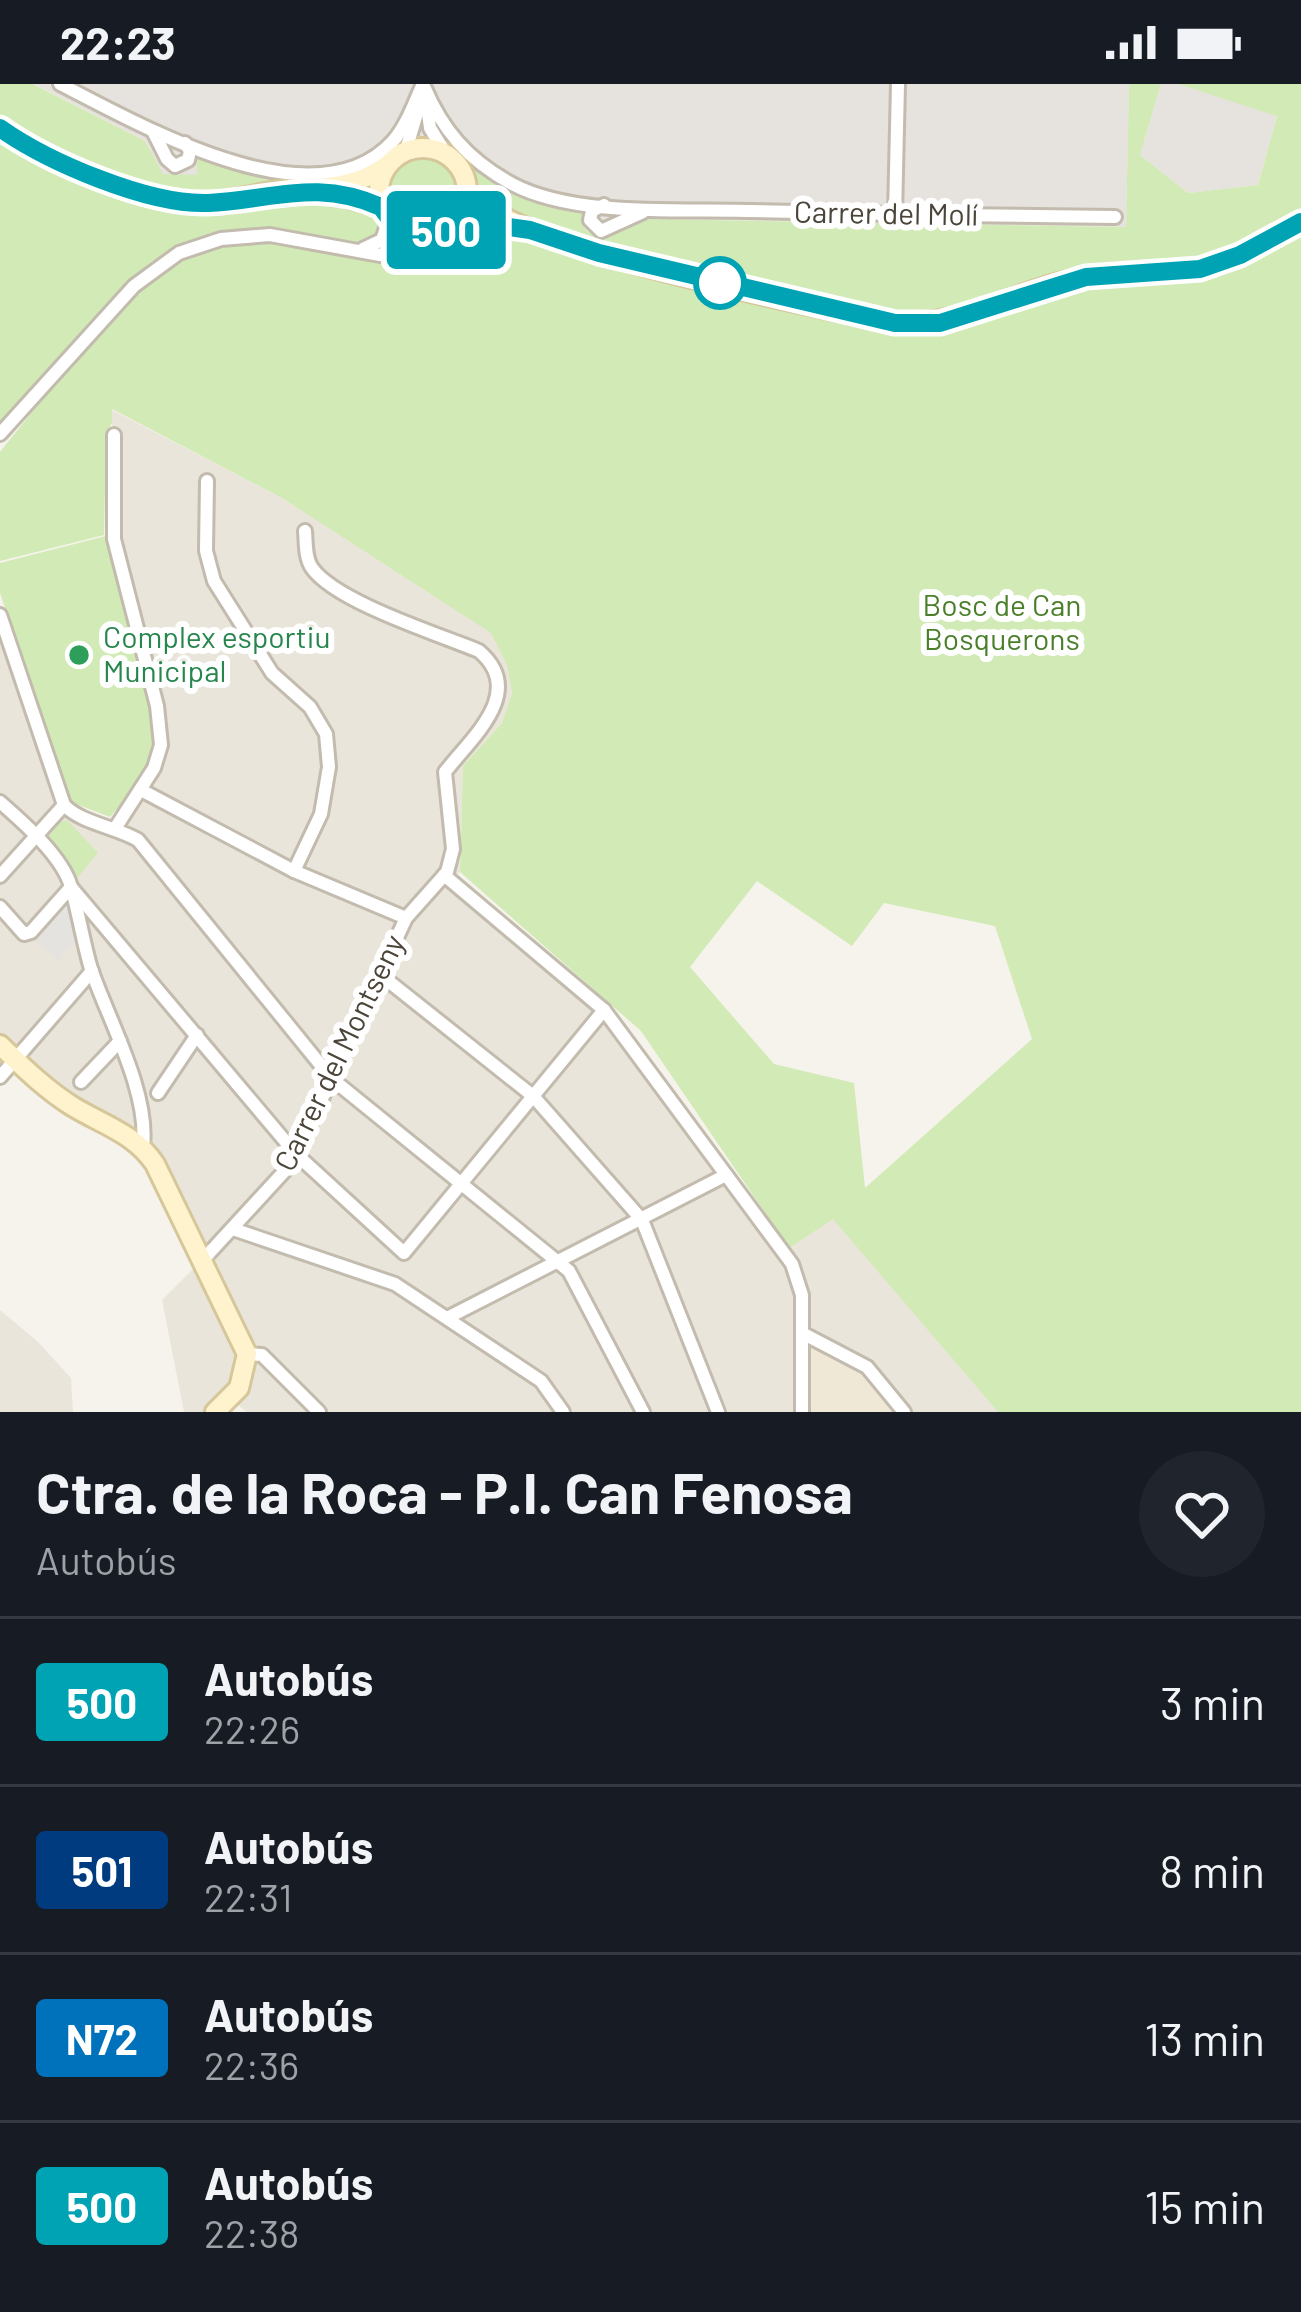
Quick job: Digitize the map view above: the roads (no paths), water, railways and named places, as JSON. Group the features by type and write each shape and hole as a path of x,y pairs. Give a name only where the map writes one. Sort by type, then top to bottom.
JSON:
{"street":[{"path":"60,84 153,131 271,171 303,177 356,166 392,142 423,84"},
{"path":"0,128 64,164 177,201 205,203 337,188 369,178 406,150 416,127 423,84"},
{"path":"423,84 430,128 460,168 467,191 486,208 530,230 599,253 895,323 930,324 1070,280 1200,269 1240,255 1301,222"},
{"name":"Carrer del Molí","path":"423,84 439,121 478,161 515,186 562,200 656,209 1115,217"},
{"path":"895,214 898,84"},
{"path":"153,131 175,166 188,160 185,143"},
{"path":"406,150 427,148 446,154"},
{"path":"356,250 371,248 382,239 385,213 380,184 386,166"},
{"path":"316,190 385,213 417,236"},
{"path":"448,229 460,217 467,191"},
{"name":"Carrer del Molí","path":"604,205 592,211 590,220 601,230 656,209"},
{"path":"0,434 76,346 164,261 220,239 291,237 388,254 417,236 480,223 530,230"},
{"path":"114,436 114,539 157,706 161,745 154,768 116,827"},
{"path":"207,481 206,551 214,581 272,673 310,707 326,734 329,766 321,814 294,871"},
{"path":"305,531 308,562 316,573 355,599 479,651 493,667 500,689 497,706 445,772 452,849 444,875 604,1010 792,1264 802,1294 802,1412"},
{"path":"0,615 64,805 72,813 116,827 138,840 332,1079 569,1271 643,1412"},
{"path":"141,790 294,871 406,918"},
{"path":"0,802 36,834 71,887 296,1154 404,1252 604,1010"},
{"path":"0,876 64,805"},
{"name":"Carrer del Montseny","path":"201,1262 296,1154 406,918 444,875"},
{"path":"0,908 24,934 31,932 71,887"},
{"path":"71,887 92,971 146,1126 143,1146"},
{"path":"0,1077 92,971"},
{"path":"382,976 533,1096 643,1220 718,1412"},
{"path":"158,1093 197,1035"},
{"path":"81,1082 120,1041"},
{"path":"0,1046 74,1107 143,1146 247,1354 239,1388 215,1412"},
{"path":"447,1318 727,1175"},
{"path":"233,1229 395,1284 541,1381 562,1412"},
{"path":"802,1333 867,1367 904,1412"},
{"path":"247,1354 262,1355 316,1412"}],"place":[{"name":"Complex esportiu Municipal","path":"79,655"}],"park label":[{"name":"Bosc de Can Bosquerons","path":"1002,623"}]}
